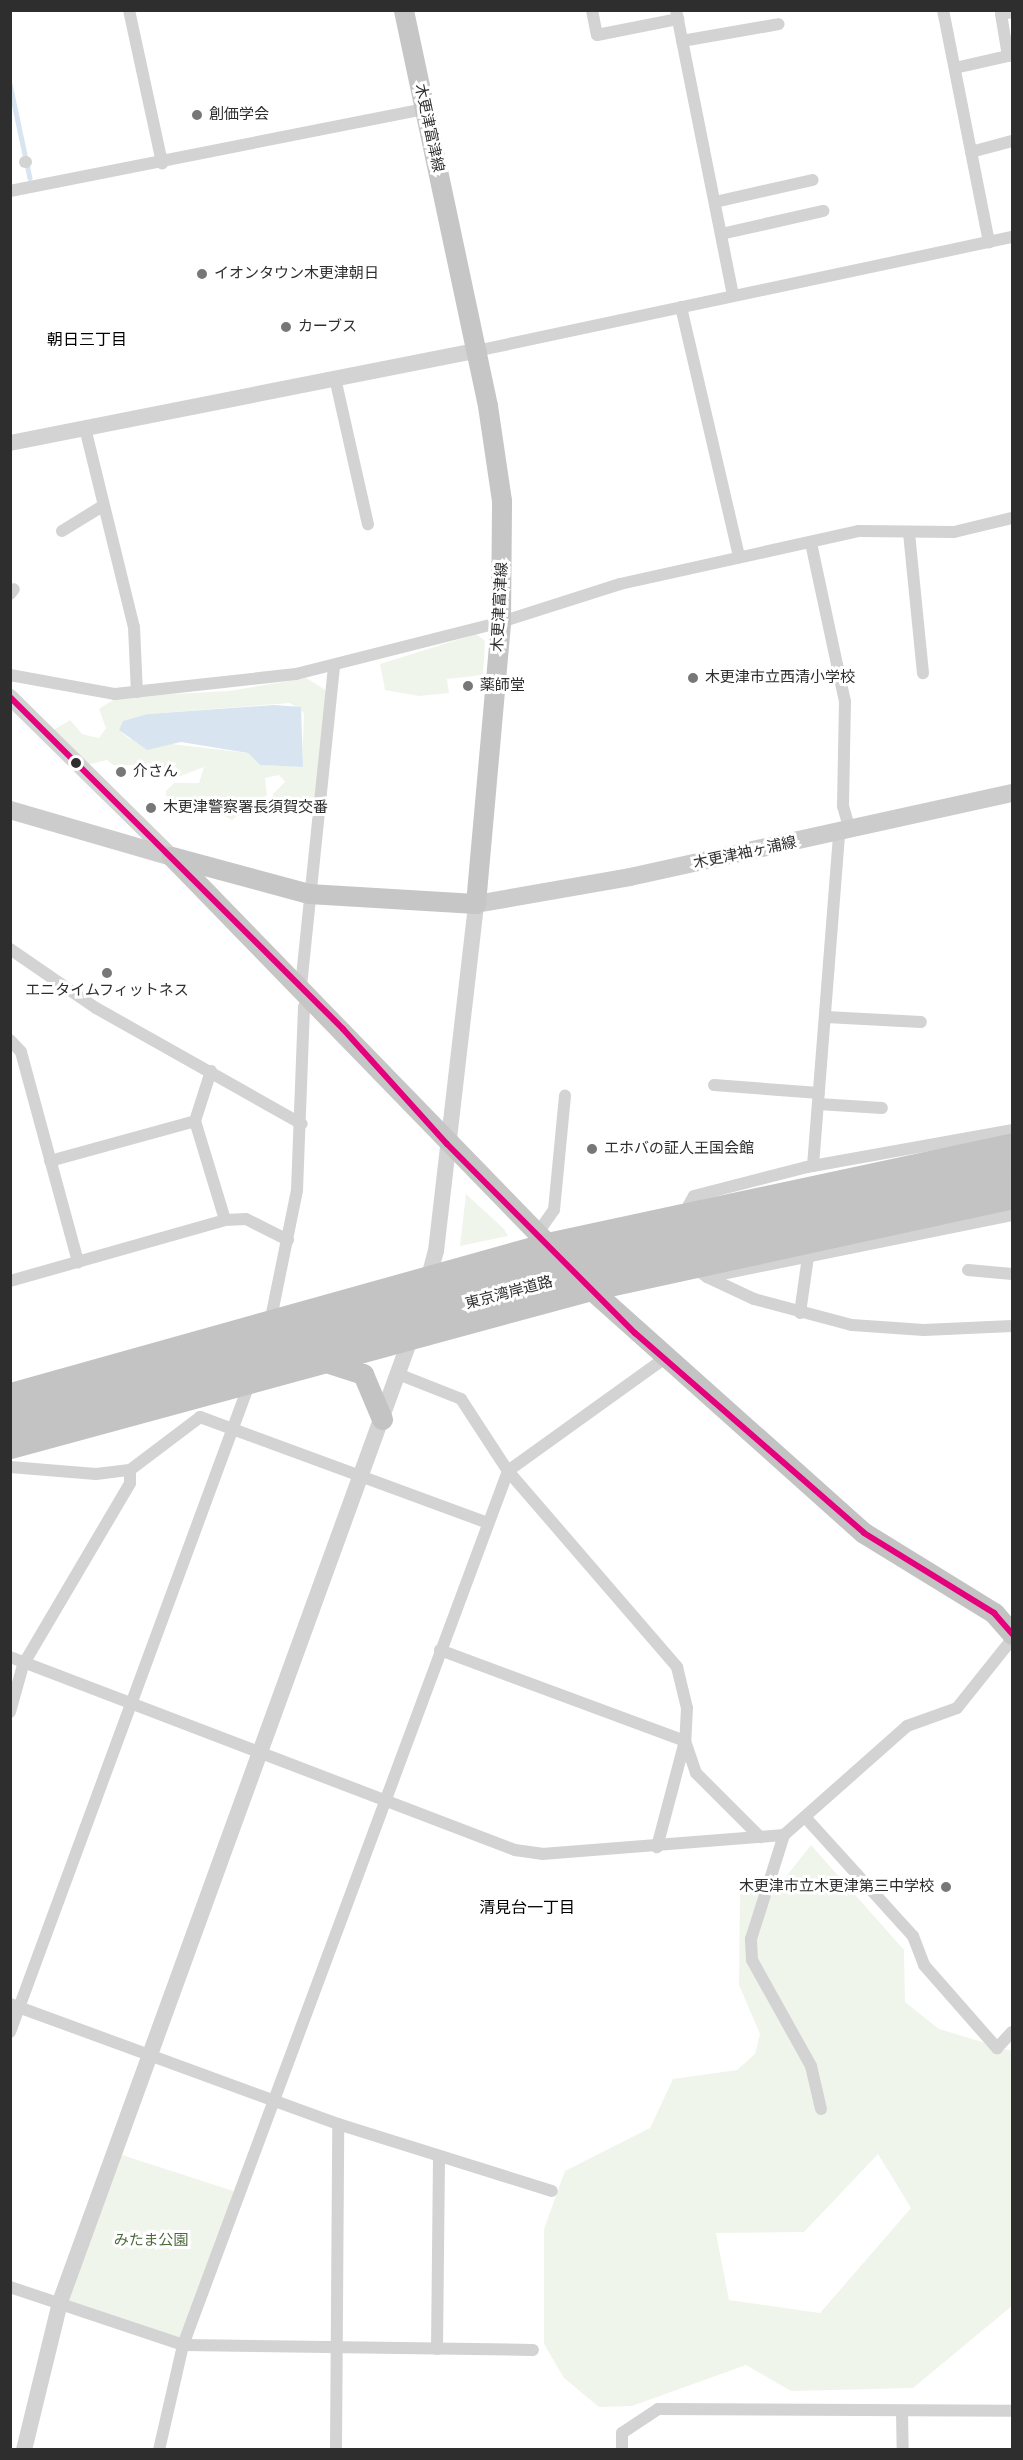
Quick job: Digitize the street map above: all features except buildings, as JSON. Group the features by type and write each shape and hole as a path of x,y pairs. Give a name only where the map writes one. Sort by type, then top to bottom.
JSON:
{"highway":[{"path":"10,1393 429,1278 542,1238 685,1212 1012,1143"},
{"name":"東京湾岸道路","path":"10,1409 574,1256 1012,1162"},
{"name":"東京湾岸道路","path":"10,1428 583,1273 1012,1179"},
{"path":"10,1448 591,1290 701,1272 1012,1198"},
{"path":"542,1238 591,1290 664,1359 864,1533 994,1613 1012,1634"},
{"path":"322,1363 363,1374 382,1419"}],"main road":[{"name":"木更津富津線","path":"404,10 476,351 502,501 501,622 476,904"},
{"name":"木更津袖ヶ浦線","path":"476,904 844,832 1012,793"},
{"path":"10,810 309,894 476,904"},
{"path":"172,857 306,991 447,1144 542,1238"}],"street":[{"path":"129,10 162,163"},
{"path":"592,10 597,35 677,15 733,295"},
{"path":"943,10 989,243"},
{"path":"955,69 1010,55 1001,14 1012,12"},
{"path":"682,41 780,24"},
{"path":"10,191 162,163 425,109"},
{"path":"971,152 1012,141"},
{"path":"715,202 813,180"},
{"path":"721,234 823,211"},
{"path":"10,442 476,351 1012,237"},
{"path":"681,307 739,557"},
{"path":"335,378 368,524"},
{"path":"85,428 101,507 134,627 137,692"},
{"path":"62,531 101,507"},
{"path":"10,675 115,694 334,666 501,622 620,585 739,557 859,531 954,532 1012,518"},
{"path":"909,533 923,673"},
{"path":"811,543 845,701 844,832 813,1166"},
{"path":"10,2032 15,2006 132,1706 232,1427 251,1382 271,1320 288,1239 302,1124 309,894 334,666"},
{"path":"10,697 172,857"},
{"path":"24,2450 60,2302 148,2053 411,1339 429,1278 476,904"},
{"path":"10,949 96,1008 302,1124"},
{"path":"826,1017 921,1022"},
{"path":"10,1040 21,1052 78,1262"},
{"path":"211,1071 195,1121 225,1220"},
{"path":"714,1085 882,1108"},
{"path":"542,1238 554,1210 565,1096"},
{"path":"50,1161 195,1121"},
{"path":"685,1212 694,1196 813,1166 1012,1130"},
{"path":"701,1272 808,1257 1012,1215"},
{"path":"10,1281 225,1220 246,1219 288,1239"},
{"path":"800,1312 808,1257"},
{"path":"968,1270 1012,1274"},
{"path":"701,1272 800,1312 875,1328 1012,1326"},
{"path":"159,2450 183,2345 275,2100 383,1798 508,1471 664,1359"},
{"path":"398,1374 461,1399 508,1471 677,1667 687,1708 685,1741 657,1847"},
{"path":"10,1467 96,1474 130,1470 200,1416 488,1522"},
{"path":"10,1712 23,1665 130,1483 130,1470"},
{"path":"821,2109 811,2066 752,1960 751,1939 784,1835 916,1719 957,1707 1012,1639"},
{"path":"440,1650 685,1741"},
{"path":"10,1657 23,1665 383,1798 515,1850 542,1854 657,1847 784,1835"},
{"path":"685,1741 696,1773 760,1837"},
{"path":"805,1816 913,1936 924,1965 997,2048 1012,2032"},
{"path":"15,2006 338,2124 552,2191"},
{"path":"336,2450 338,2124"},
{"path":"437,2349 439,2156"},
{"path":"10,2288 60,2302 183,2345 533,2350"},
{"path":"622,2450 622,2433 658,2409 1012,2411"},
{"path":"902,2411 903,2450"}],"green space":[{"path":"476,634 485,641 483,675 447,679 449,693 419,696 385,690 380,664"},
{"path":"306,678 329,692 335,710 317,796 307,808 274,803 273,794 285,782 279,775 265,778 267,795 232,820 202,804 167,804 166,791 174,783 199,783 204,767 178,777 157,765 113,765 107,760 87,765 52,731 70,720 82,734 99,738 106,728 99,709 118,697 229,691","holes":["290,703 304,713 302,767 260,765 248,753 130,739 121,732 121,727 148,714"]},
{"path":"466,1194 504,1229 508,1236 460,1246"},
{"path":"811,1845 904,1950 905,2002 939,2029 1012,2051 1012,2306 913,2388 791,2391 746,2365 632,2406 599,2407 564,2378 544,2344 544,2229 565,2171 650,2128 673,2079 737,2070 755,2054 760,2034 739,1985 740,1895 760,1884 780,1884","holes":["878,2154 911,2208 820,2313 729,2300 716,2233 804,2232"]},
{"name":"みたま公園","path":"113,2152 239,2193 190,2344 64,2303"}],"shaded area":[{"path":"274,705 301,707 303,767 260,765 248,753 181,742 147,750 119,730 123,721 148,714"}],"waterway":[{"path":"10,84 30,178"}],"transit line":[{"path":"10,697 343,1029 447,1144 635,1333 864,1533 994,1613 1012,1634"}],"place":[{"name":"創価学会","path":"197,115"},
{"name":"イオンタウン木更津朝日","path":"202,274"},
{"name":"カーブス","path":"286,327"},
{"name":"木更津市立西清小学校","path":"693,678"},
{"name":"薬師堂","path":"468,686"},
{"name":"介さん","path":"121,772"},
{"name":"木更津警察署長須賀交番","path":"151,808"},
{"name":"エニタイムフィットネス","path":"107,973"},
{"name":"エホバの証人王国会館","path":"592,1149"},
{"name":"木更津市立木更津第三中学校","path":"946,1887"}],"district":[{"name":"朝日三丁目","path":"87,340"},
{"name":"清見台一丁目","path":"527,1908"}]}
